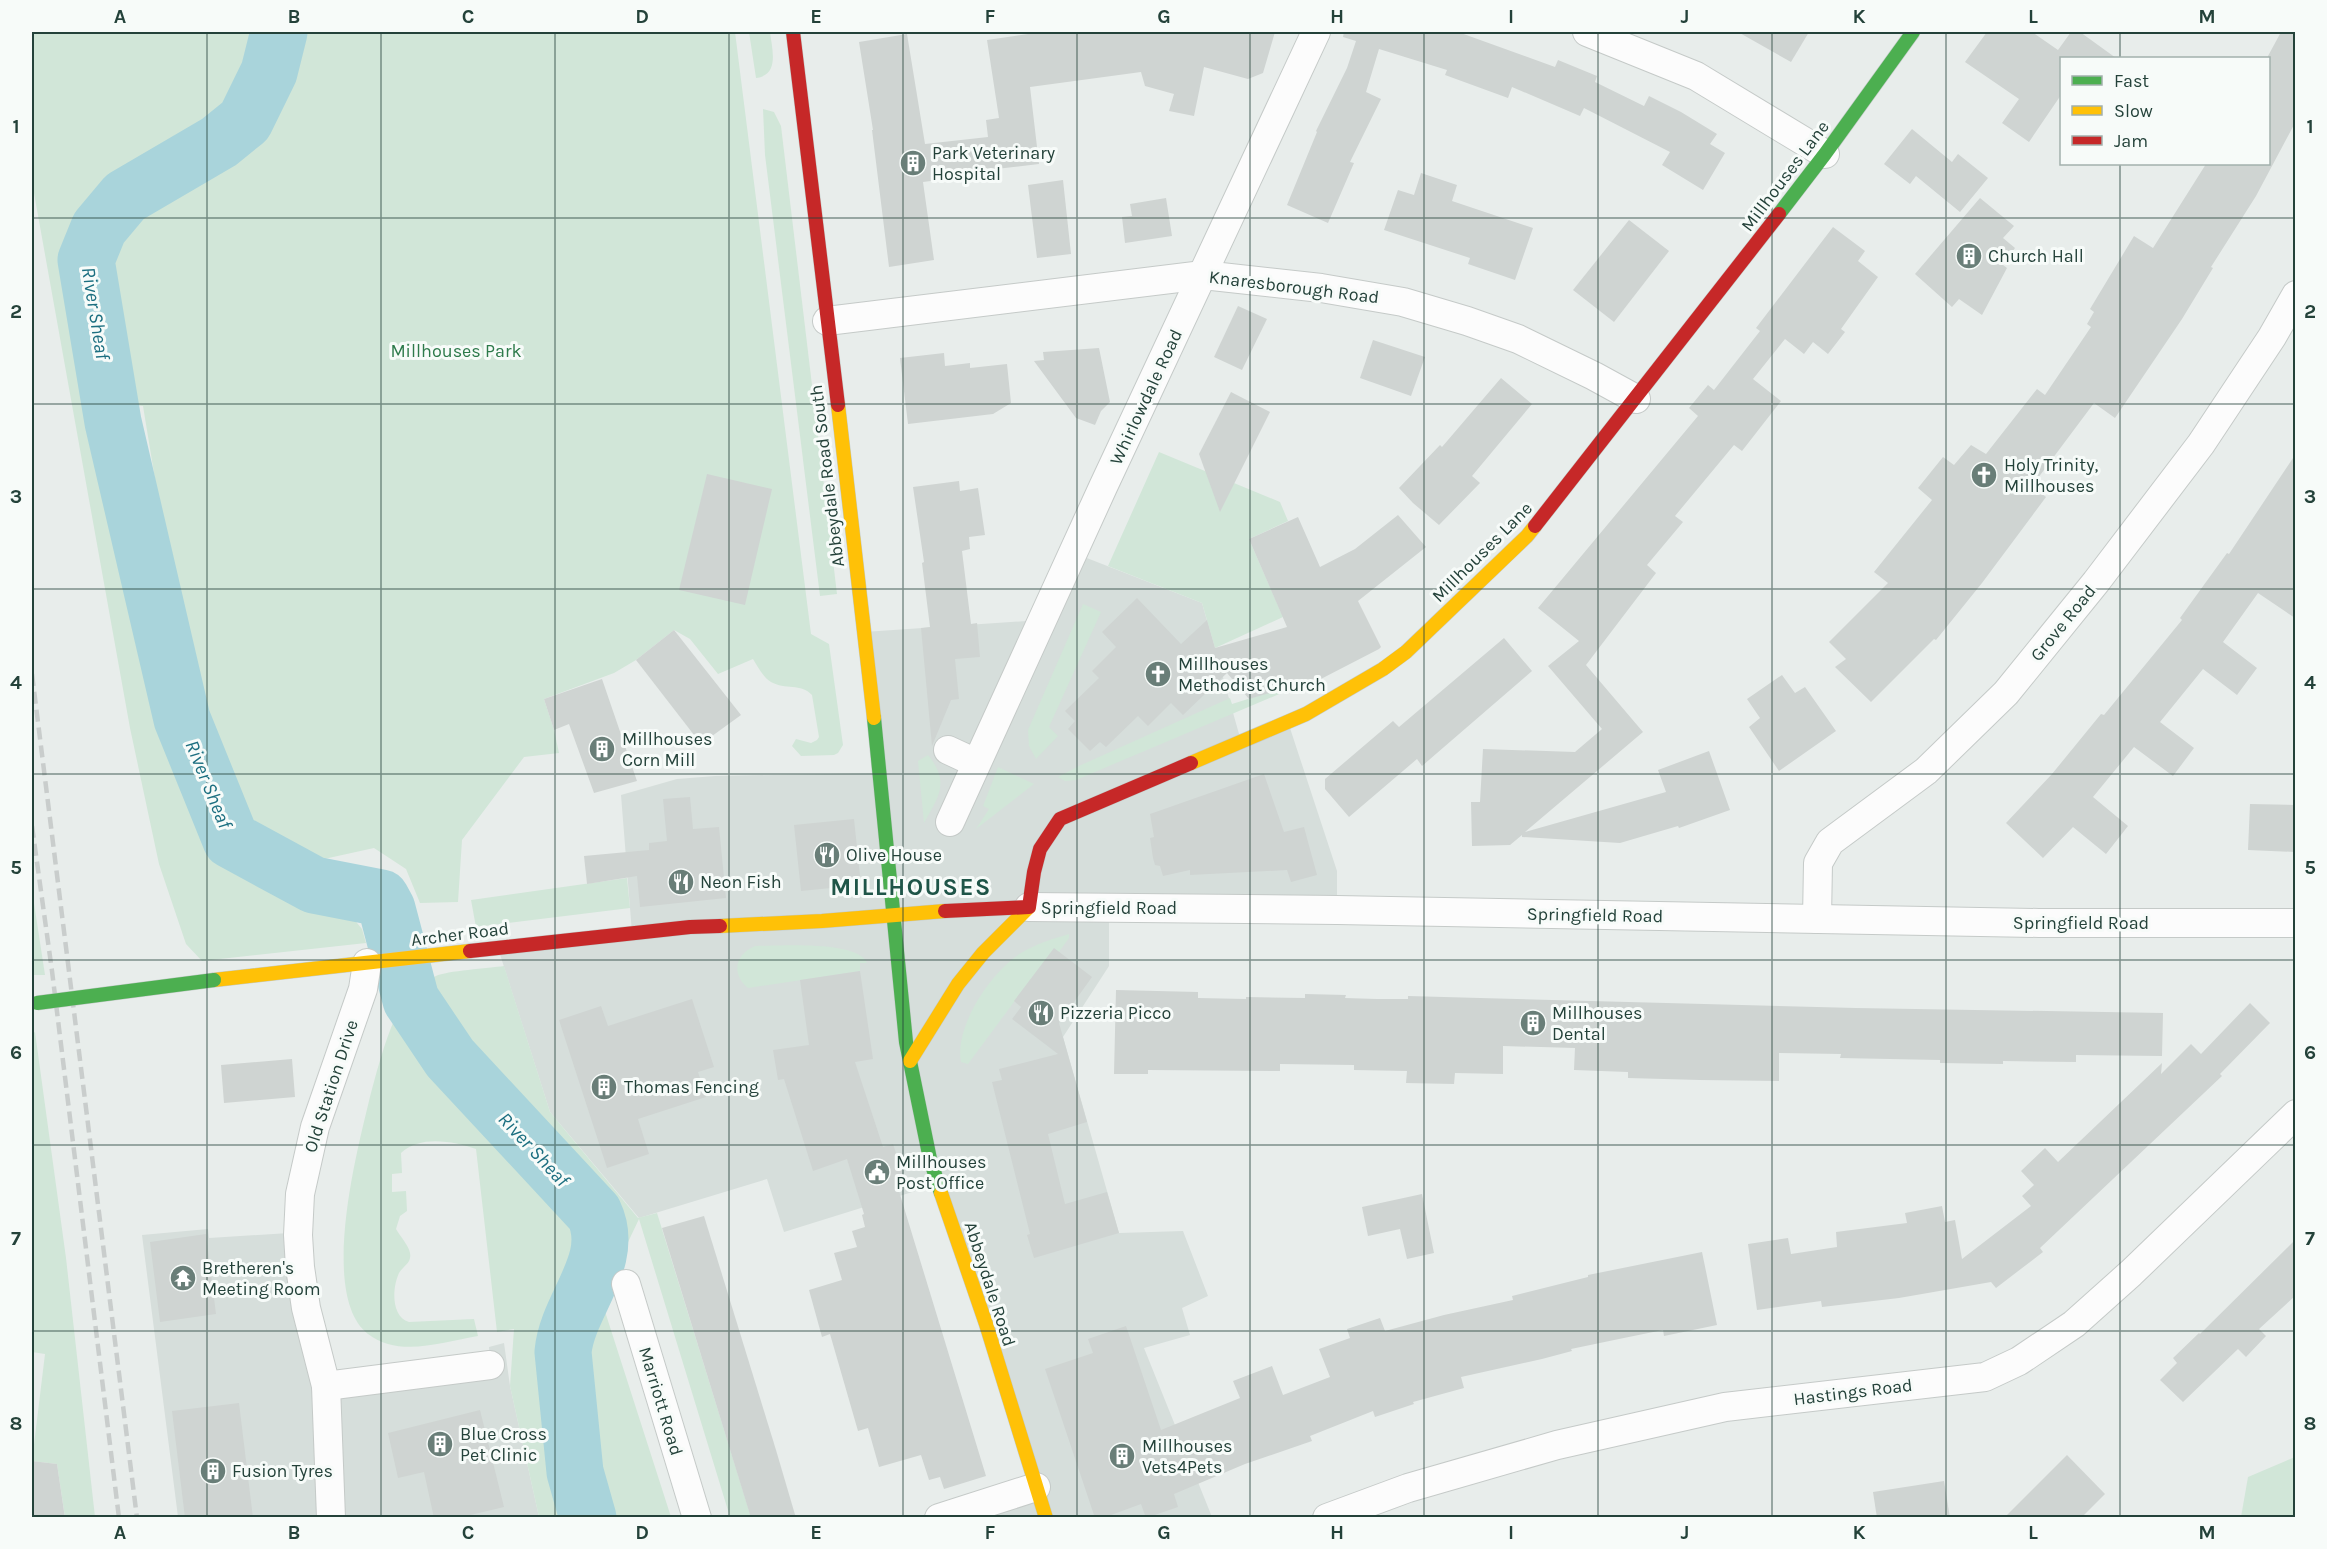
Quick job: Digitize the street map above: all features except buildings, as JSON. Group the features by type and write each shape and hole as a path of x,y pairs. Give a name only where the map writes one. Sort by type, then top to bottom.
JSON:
{"street":[{"name":"Abbeydale Road South","path":"793,32 871,685 894,916"},
{"name":"Whirlowdale Road","path":"950,822 1316,32"},
{"path":"1587,32 1696,76 1825,154"},
{"name":"Millhouses Lane","path":"1029,908 1038,852 1045,837 1060,819 1288,722 1391,664 1527,536 1825,154 1913,32"},
{"name":"Knaresborough Road","path":"827,321 1203,275 1330,289 1414,305 1518,339 1594,375 1636,399"},
{"name":"Grove Road","path":"1817,919 1818,863 1830,842 1926,771 2006,693 2096,582 2201,444 2272,337 2295,295"},
{"path":"948,750 976,763"},
{"path":"910,1061 958,984 983,953 1029,908"},
{"name":"Springfield Road","path":"894,916 963,909 1029,908 1336,910 2039,923 2295,923"},
{"name":"Archer Road","path":"34,1003 214,980 690,927 894,916"},
{"name":"Abbeydale Road","path":"894,916 906,1042 930,1159 986,1324 1046,1518"},
{"name":"Old Station Drive","path":"331,1518 326,1386 306,1308 300,1267 298,1235 300,1194 315,1127 363,988 378,962"},
{"name":"Hastings Road","path":"1341,1515 1408,1488 1557,1445 1725,1407 1984,1377 2019,1361 2074,1324 2131,1273 2295,1114"},
{"name":"Marriott Road","path":"626,1284 697,1518"},
{"path":"326,1386 490,1365"},
{"path":"939,1518 1036,1487"}],"shaded area":[{"path":"1074,553 1202,603 1241,741 1288,722 1337,871 1337,910 1109,907 1109,966 1063,1037 1119,1233 1183,1231 1208,1296 1182,1308 1190,1335 1144,1348 1212,1517 939,1517 1035,1487 938,1184 784,1232 767,1179 639,1218 550,1112 498,948 632,933 621,795 677,779 715,776 880,773 864,632 1042,620"},
{"path":"208,1229 209,1238 289,1233 326,1386 490,1365 489,1347 504,1343 510,1386 539,1517 178,1517 142,1235"}],"green space":[{"name":"Millhouses Park","path":"32,32 735,32 811,634 829,644 843,745 838,753 801,756 792,746 796,739 811,743 819,737 812,695 808,691 771,682 763,675 753,659 718,674 690,639 674,630 636,660 614,673 544,699 559,753 524,757 462,840 458,902 420,903 406,869 374,848 315,861 249,822 239,809 204,710 165,540 143,406 101,402 166,721 218,848 227,858 300,898 348,912 362,929 366,943 202,961 186,944 159,864 130,728 32,182"},
{"path":"749,32 770,32 772,67 764,76 756,78"},
{"path":"763,109 774,112 781,126 837,594 820,596 765,155"},
{"path":"1159,452 1280,502 1288,521 1249,539 1283,617 1215,648 1202,603 1108,566"},
{"path":"1083,604 1101,612 1049,727 1058,736 1036,759 1029,746 1028,730"},
{"path":"1290,686 1291,689 1076,780 1065,781 1058,777 1230,698 1232,704"},
{"path":"928,755 939,773 940,789 924,823 918,761"},
{"path":"998,767 1034,784 976,829 989,809 983,806"},
{"path":"627,878 630,908 476,927 471,900"},
{"path":"32,890 45,975 32,975"},
{"path":"1069,934 1069,938 1059,952 1031,979 968,1064 961,1062 960,1048 963,1032 969,1016 987,986 1010,961 1021,953"},
{"path":"798,945 833,948 861,956 867,963 860,963 860,971 748,988 739,977 738,965 743,954 755,946"},
{"path":"504,966 550,1112 638,1218 657,1213 751,1517 730,1517 639,1219 601,1299 671,1517 539,1517 510,1386 514,1329 497,1332 476,1149 437,1141 409,1147 401,1153 402,1173 392,1174 392,1192 406,1191 407,1211 400,1216 396,1229 410,1253 408,1262 399,1273 395,1286 396,1308 399,1314 409,1322 474,1319 478,1336 421,1346 393,1345 368,1334 353,1315 346,1289 344,1257 350,1187 372,1090 384,1047 395,1019 407,998 432,978 441,974"},
{"path":"35,1032 66,1258 95,1517 65,1517 57,1464 32,1461 45,1354 32,1352 32,1034"},
{"path":"2295,1457 2295,1517 2241,1517 2248,1477"}],"waterway":[{"name":"River Sheaf","path":"279,32 269,72 245,121 219,142 125,197 99,228 86,260 113,422 182,719 231,840 314,885 381,898 387,909 411,1000 450,1058 594,1213 599,1231 599,1248 595,1266 566,1335 563,1352 575,1472 588,1518"}],"railway":[{"path":"32,674 137,1518"},
{"path":"32,826 119,1518"}],"traffic: fast":[{"path":"1779,214 1913,32"},
{"path":"874,718 906,1042 930,1159 941,1193"},
{"path":"37,1003 214,980"}],"traffic: slow":[{"path":"838,405 874,718"},
{"path":"1191,763 1306,714 1383,669 1406,652 1535,526"},
{"path":"910,1061 958,984 983,953 1029,907"},
{"path":"720,926 945,911"},
{"path":"214,980 470,951"},
{"path":"941,1193 986,1324 1046,1518"}],"traffic: jam":[{"path":"793,32 838,405"},
{"path":"1535,526 1779,214"},
{"path":"945,911 1029,907 1040,849 1060,819 1191,763"},
{"path":"470,951 690,927 720,926"}],"place":[{"name":"Park Veterinary Hospital","path":"913,163"},
{"name":"Church Hall","path":"1969,256"},
{"name":"Holy Trinity, Millhouses","path":"1984,475"},
{"name":"Millhouses Methodist Church","path":"1158,674"},
{"name":"Millhouses Corn Mill","path":"602,749"},
{"name":"Olive House","path":"827,855"},
{"name":"Neon Fish","path":"681,882"},
{"name":"Pizzeria Picco","path":"1041,1013"},
{"name":"Millhouses Dental","path":"1533,1023"},
{"name":"Thomas Fencing","path":"604,1087"},
{"name":"Millhouses Post Office","path":"877,1172"},
{"name":"Bretheren's Meeting Room","path":"183,1278"},
{"name":"Blue Cross Pet Clinic","path":"440,1444"},
{"name":"Millhouses Vets4Pets","path":"1122,1456"},
{"name":"Fusion Tyres","path":"213,1471"}],"district":[{"name":"MILLHOUSES","path":"911,887"}]}
